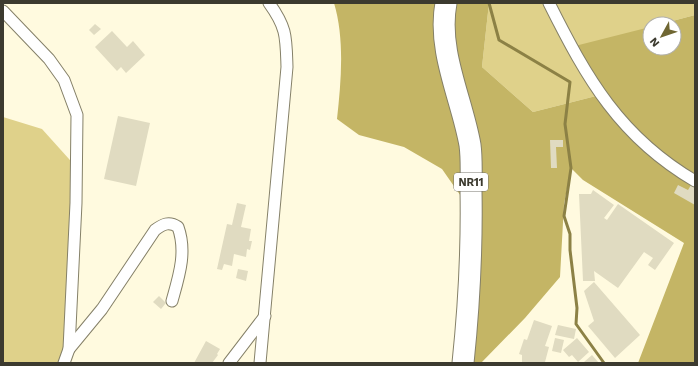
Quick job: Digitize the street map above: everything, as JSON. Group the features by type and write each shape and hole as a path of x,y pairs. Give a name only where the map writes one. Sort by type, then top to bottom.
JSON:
{"highway":[{"name":"NR11","path":"446,3 444,13 445,42 470,146 472,212 469,298 463,363"}],"street":[{"path":"260,363 287,67 286,37 281,20 269,3"},
{"path":"549,3 571,47 600,95 621,122 670,167 695,181"},
{"path":"3,11 49,59 64,80 77,115 76,203 69,349 64,363"},
{"path":"69,349 102,309 155,230 161,225 168,223 178,227 183,247 180,275 172,301"},
{"path":"229,363 265,316"}],"shaded area":[{"path":"334,3 489,3 482,67 533,112 600,95 571,47 642,29 642,56 682,56 682,18 695,15 695,363 638,363 684,243 583,180 571,168 564,204 560,277 525,318 481,363 463,363 472,212 442,169 404,147 359,135 337,119 341,76 341,46"},
{"path":"489,3 695,3 695,15 682,18 682,16 642,16 642,38 600,95 533,112 482,67"},
{"path":"3,117 42,129 78,169 66,363 3,363"}],"building":[{"path":"95,24 101,29 94,35 89,30"},
{"path":"112,31 127,47 133,41 145,55 126,73 121,67 117,71 95,47"},
{"path":"118,116 150,123 136,186 104,179"},
{"path":"550,140 563,140 563,147 556,147 557,168 551,168"},
{"path":"678,185 688,190 691,185 695,187 695,205 674,193"},
{"path":"593,190 614,205 604,218 607,220 618,204 674,243 655,270 648,265 653,258 644,252 618,288 594,271 595,281 583,281 579,194 591,194"},
{"path":"237,203 246,205 241,227 251,229 249,241 252,241 250,250 247,249 246,257 234,254 232,266 224,264 222,270 217,269 227,224 232,225"},
{"path":"238,269 248,271 246,281 236,278"},
{"path":"594,282 640,335 615,358 588,326 594,321 584,291"},
{"path":"159,296 166,303 161,309 153,302"},
{"path":"534,320 552,326 545,346 549,347 545,362 522,363 522,355 519,354 524,339 527,340"},
{"path":"558,325 576,329 574,339 555,335"},
{"path":"555,338 564,340 561,353 552,351"},
{"path":"577,338 589,352 578,362 572,355 569,357 563,350"},
{"path":"206,341 220,349 217,354 218,355 212,363 194,363"},
{"path":"592,355 599,363 584,362"}],"waterway":[{"path":"489,3 499,40 570,82 565,124 571,168 564,216 570,234 570,250 577,308 576,324 604,363"}]}
